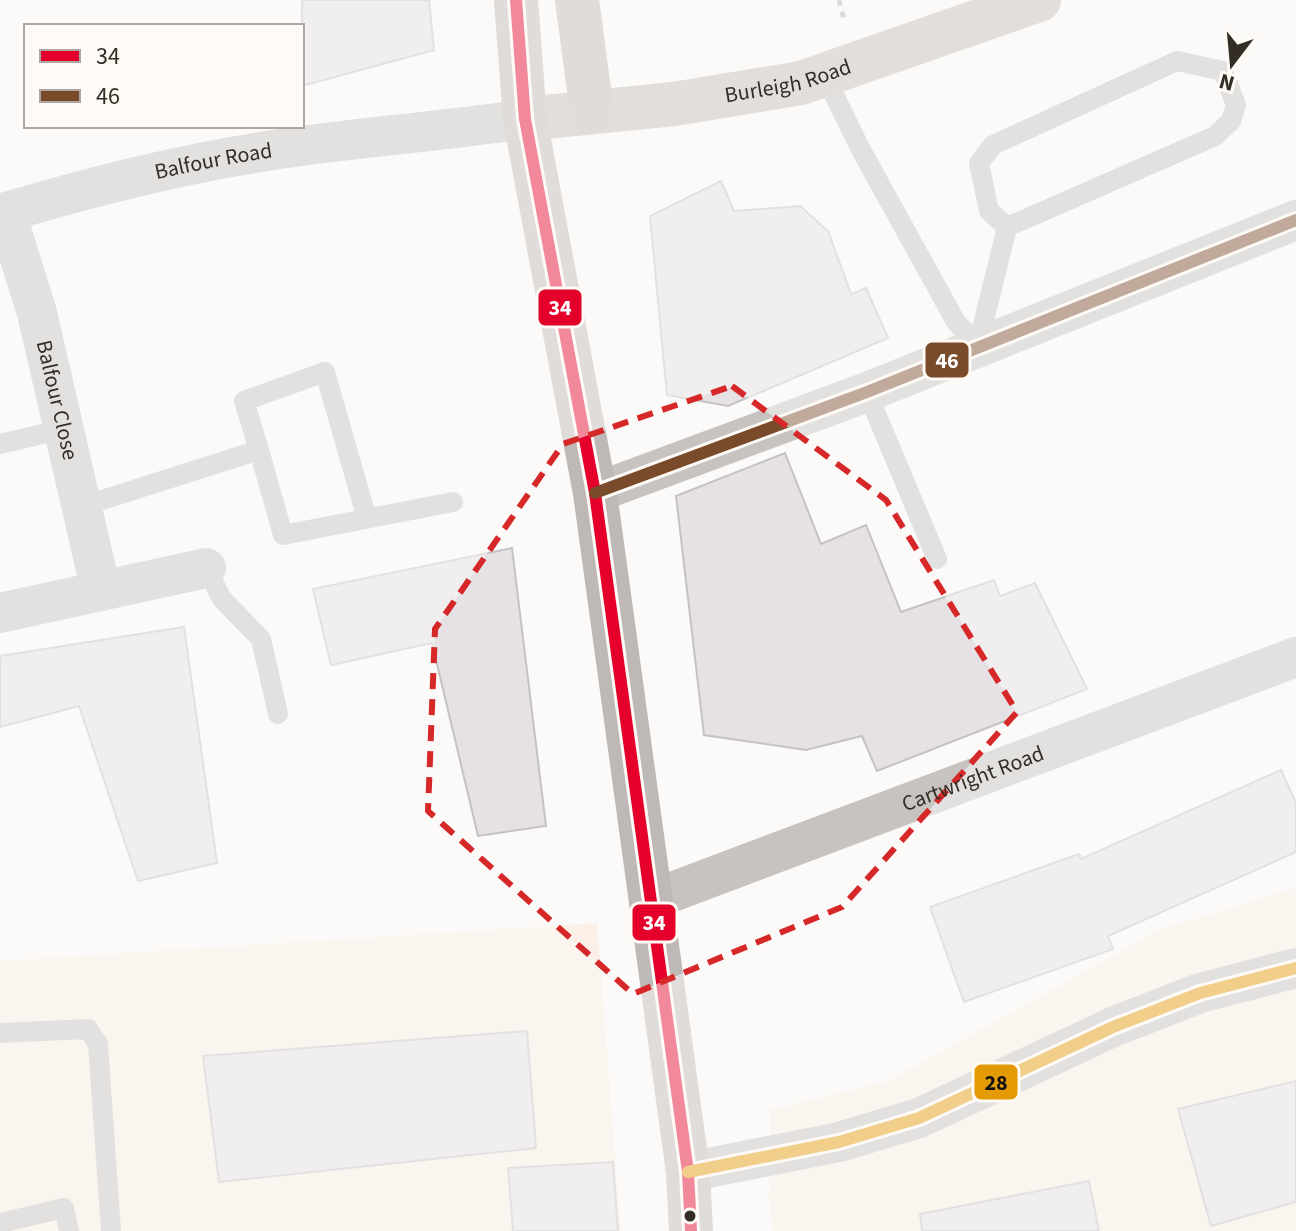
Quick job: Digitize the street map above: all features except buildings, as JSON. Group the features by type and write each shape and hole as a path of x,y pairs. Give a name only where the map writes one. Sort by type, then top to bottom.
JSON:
{"highway":[{"path":"516,0 525,119 595,493 688,1172 691,1231"},
{"path":"577,0 592,112"}],"main road":[{"name":"Burleigh Road","path":"525,119 674,104 801,83 1039,0"}],"street":[{"name":"Balfour Road","path":"3,214 123,180 207,162 301,146 525,119"},
{"name":"Balfour Close","path":"3,214 37,313 101,591"},
{"path":"595,493 867,392 1296,220"},
{"path":"0,613 206,568"},
{"name":"Cartwright Road","path":"651,900 1296,657"},
{"path":"688,1172 839,1142 919,1118 1113,1027 1200,993 1296,968"}],"lane":[{"path":"1177,61 1223,71 1236,105 1231,121 1215,136 1007,227 989,211 979,163 993,145 1177,61"},
{"path":"824,74 860,148 956,322 978,345"},
{"path":"978,345 1007,227"},
{"path":"367,519 325,372 244,401 283,535 367,519 453,502"},
{"path":"867,392 937,559"},
{"path":"0,444 64,429"},
{"path":"80,507 259,450"},
{"path":"206,568 222,599 261,639 278,714"},
{"path":"0,1033 88,1029 98,1044 111,1231"},
{"path":"0,1223 64,1208 69,1231"}],"highlighted area":[{"path":"732,386 886,500 1017,712 842,907 633,994 428,811 435,629 563,444"}],"shaded area":[{"path":"1296,888 1296,1231 773,1231 769,1200 770,1110 891,1080 1159,930"},
{"path":"597,923 621,1231 0,1231 0,961"}],"transit line":[{"name":"34","path":"516,0 525,119 595,493 688,1172 691,1231"},
{"name":"46","path":"595,493 867,392 1296,220"},
{"name":"28","path":"688,1172 839,1142 919,1118 1113,1027 1200,993 1296,968"}]}
